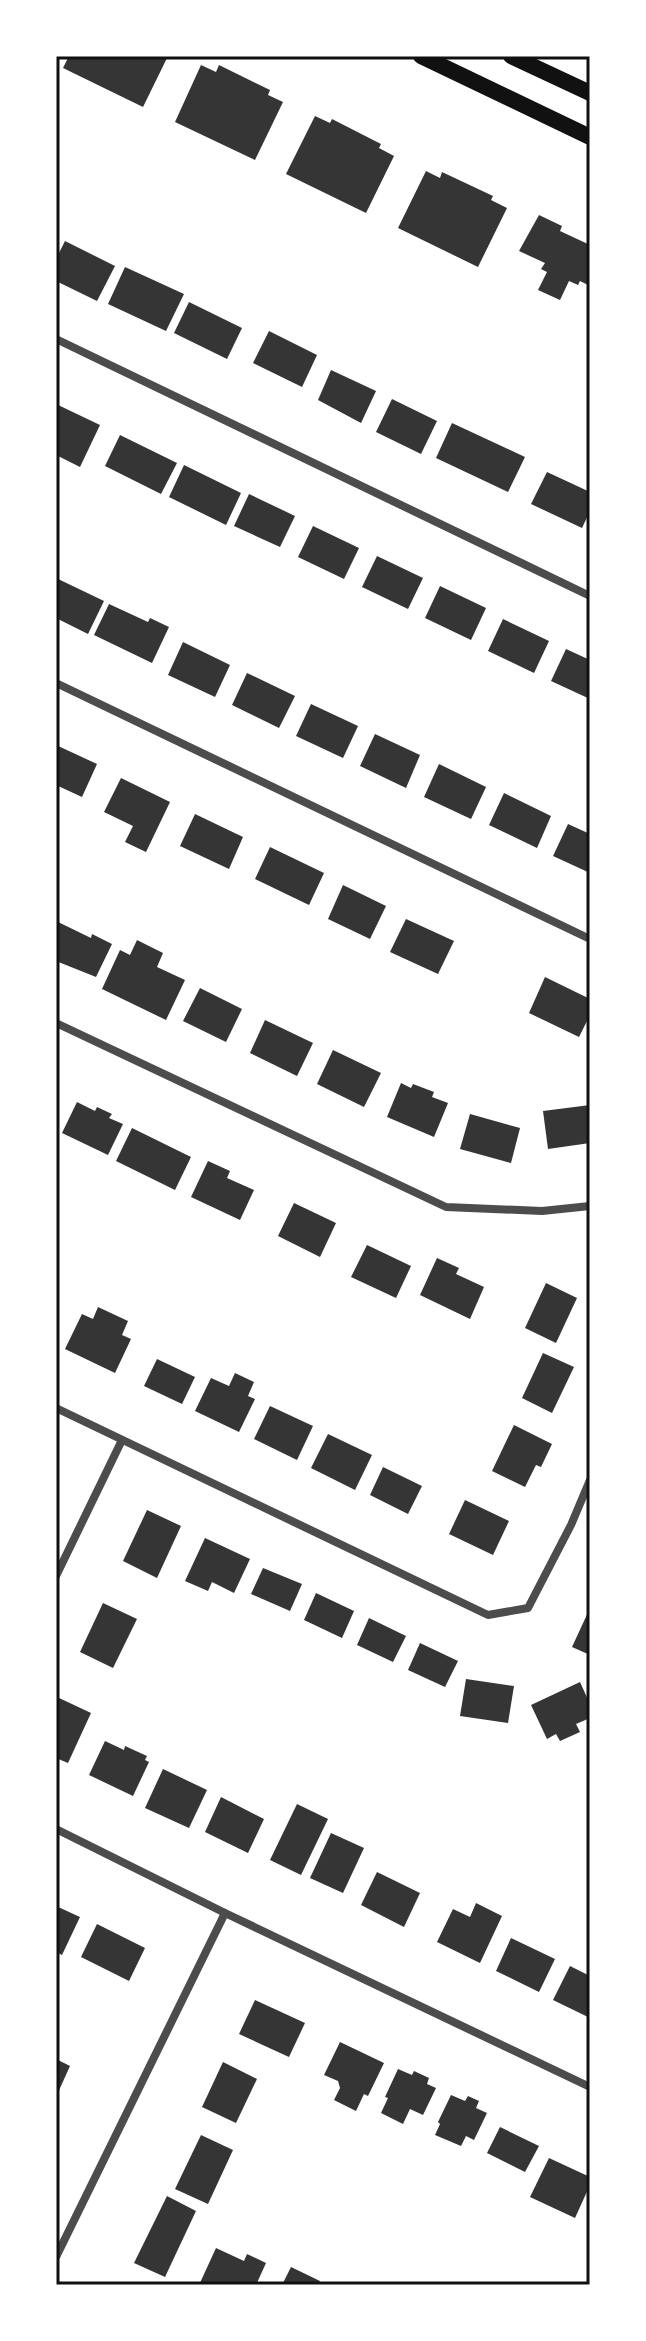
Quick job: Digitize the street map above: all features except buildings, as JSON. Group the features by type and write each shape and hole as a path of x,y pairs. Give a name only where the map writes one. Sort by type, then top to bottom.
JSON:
{"main road":[{"path":"421,56 590,137"},
{"path":"511,56 590,93"}],"street":[{"path":"56,339 590,596"},
{"path":"56,683 590,939"},
{"path":"56,1023 446,1207 542,1211 590,1206"},
{"path":"56,1408 488,1615 528,1608 571,1525 590,1480"},
{"path":"56,1576 122,1440"},
{"path":"56,1829 590,2087"},
{"path":"56,2257 225,1913"}]}
